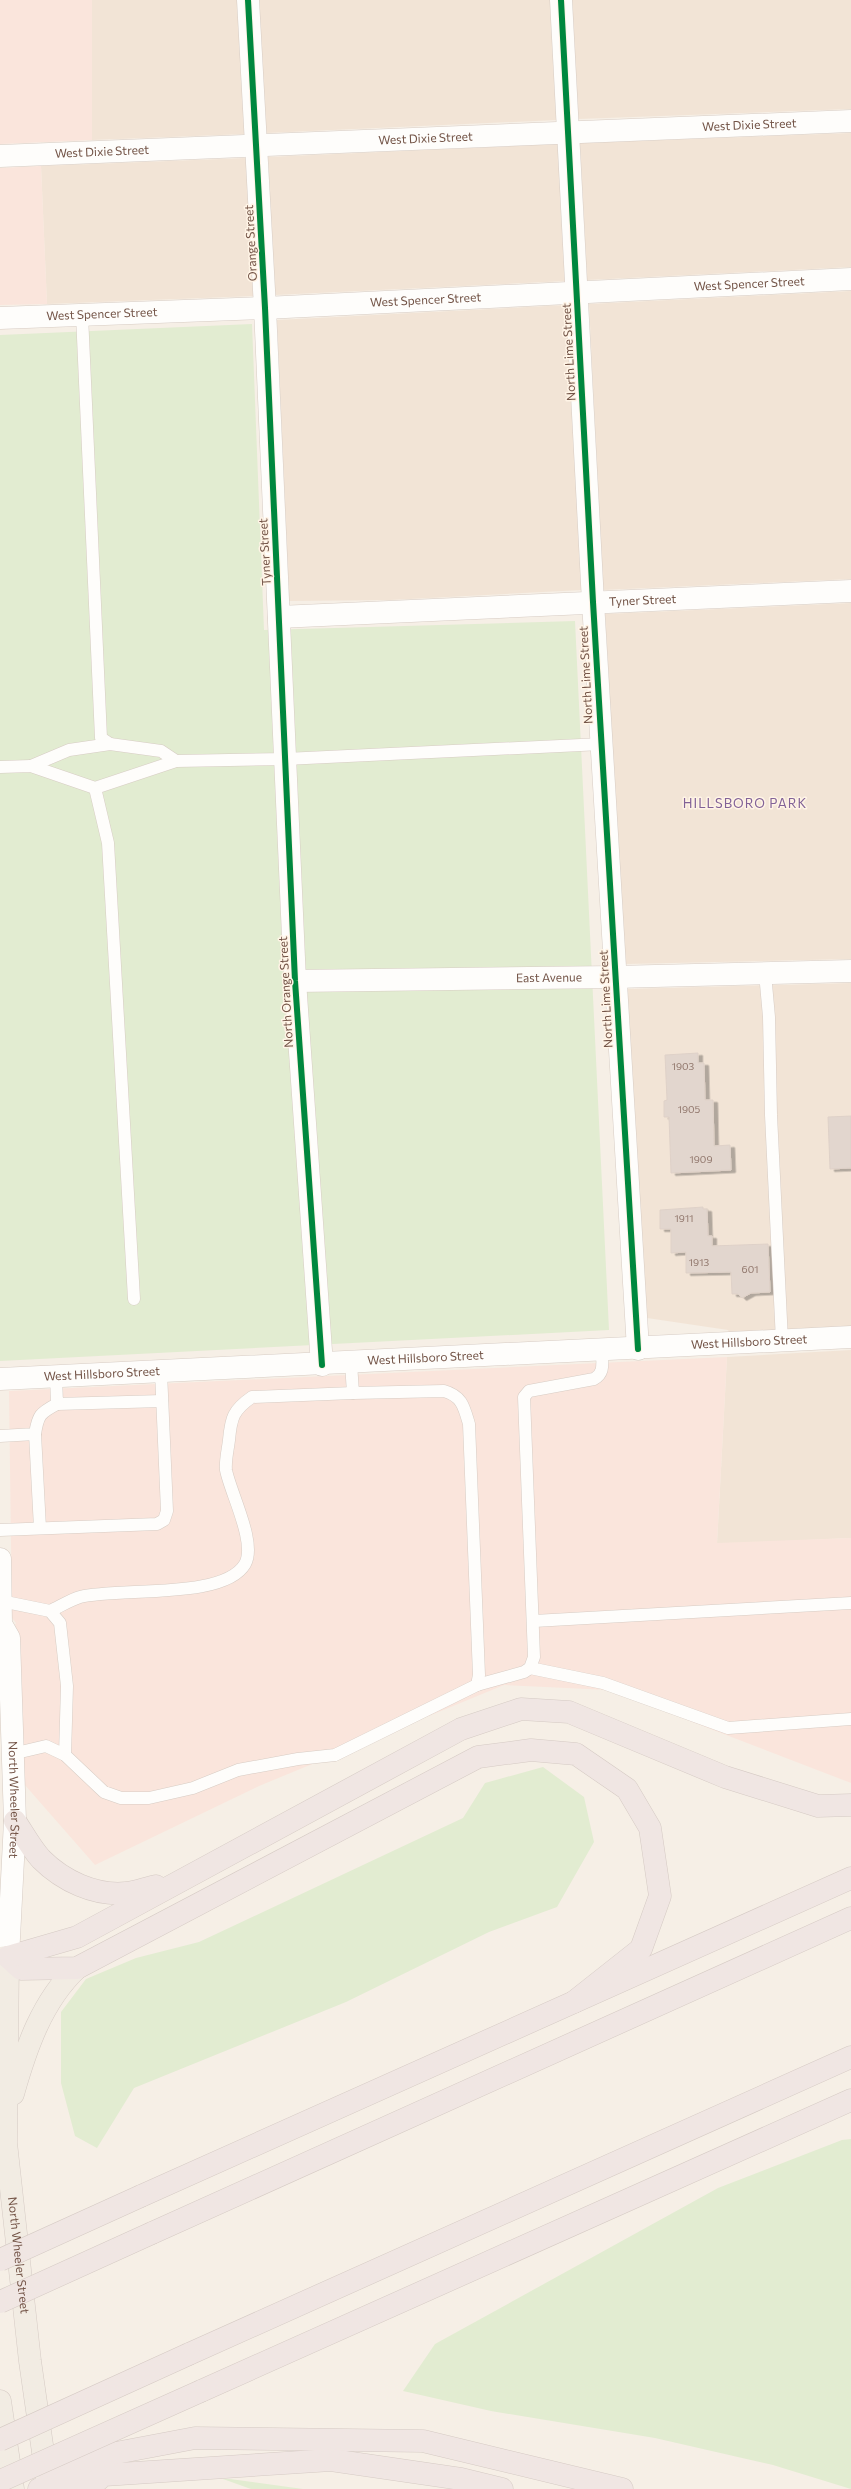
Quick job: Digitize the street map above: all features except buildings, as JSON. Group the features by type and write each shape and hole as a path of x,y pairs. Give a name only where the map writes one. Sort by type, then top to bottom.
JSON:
{"highway":[{"path":"4,1958 77,1937 461,1729 521,1708 569,1712 724,1777 818,1806 851,1805"},
{"path":"4,1958 21,1969 76,1968 478,1757 531,1750 576,1754 627,1789 650,1828 660,1896 641,1949 574,2002"},
{"path":"15,1821 40,1858 62,1877 83,1887 102,1892 126,1893 192,1876"},
{"path":"0,2260 851,1878"},
{"path":"0,2302 851,1918"},
{"path":"0,2440 851,2057"},
{"path":"8,2481 201,2391 851,2100"},
{"path":"708,2164 851,2115"},
{"path":"45,2483 195,2438 422,2441 622,2489"},
{"path":"8,2481 45,2483 104,2475 331,2460 461,2479 502,2489"},
{"path":"87,2489 104,2475"}],"main road":[{"name":"North Wheeler Street","path":"4,1958 5,2124 30,2361 45,2483"},
{"path":"5,2124 21,2066 32,2038 55,1990 76,1968"},
{"path":"0,2401 8,2481"}],"street":[{"name":"Orange Street","path":"248,0 273,486"},
{"name":"North Lime Street","path":"561,0 593,602 638,1349"},
{"name":"West Dixie Street","path":"0,156 568,131 851,121"},
{"name":"West Spencer Street","path":"0,318 265,308 851,279"},
{"name":"Tyner Street","path":"273,486 279,617 851,591"},
{"name":"North Orange Street","path":"279,617 295,981 322,1365"},
{"name":"East Avenue","path":"295,981 615,977 851,971"},
{"name":"West Hillsboro Street","path":"0,1379 322,1365 851,1338"},
{"name":"North Wheeler Street","path":"0,1559 0,1624 9,1638 15,1821 4,1958"}],"lane":[{"path":"82,315 101,738 110,744"},
{"path":"31,766 69,750 110,744 161,751 176,761"},
{"path":"0,766 31,766 95,788 176,761 285,759 602,744"},
{"path":"95,788 108,843 134,1299"},
{"path":"765,973 770,1017 771,1115 782,1341"},
{"path":"12,1754 46,1746 65,1755 104,1792 122,1798 149,1798 193,1788 238,1770 298,1759 335,1755 477,1685 524,1672 530,1668 534,1657 534,1620 524,1397 529,1391 594,1380 602,1371 602,1351"},
{"path":"351,1363 353,1393"},
{"path":"0,1530 157,1524 164,1520 167,1511 161,1372"},
{"path":"56,1376 58,1404"},
{"path":"0,1601 50,1611 80,1598 120,1592 208,1587 235,1575 246,1563 248,1544 237,1501 226,1469 230,1420 239,1406 252,1397 444,1391 452,1393 462,1401 469,1424 479,1675 477,1685"},
{"path":"40,1528 35,1434 37,1419 42,1412 58,1404 162,1401"},
{"path":"0,1436 35,1434"},
{"path":"534,1620 851,1603"},
{"path":"50,1611 60,1623 64,1649 67,1725 65,1755"},
{"path":"530,1668 604,1683 728,1728 848,1720"}],"shaded area":[{"path":"0,0 92,0 92,140 0,144"},
{"path":"92,0 237,0 245,134 92,140"},
{"path":"259,0 550,0 557,120 266,133"},
{"path":"572,0 851,0 851,109 578,119"},
{"path":"851,133 851,267 587,280 580,143"},
{"path":"558,144 566,281 275,295 268,157"},
{"path":"246,158 254,296 47,304 41,166"},
{"path":"41,166 47,304 0,305 0,168"},
{"path":"851,291 851,579 603,590 589,304"},
{"path":"567,305 582,590 390,600 289,601 277,320"},
{"path":"851,603 851,959 625,964 605,614"},
{"path":"851,983 851,1326 729,1332 728,1330 647,1318 627,989"},
{"path":"851,1350 851,1538 717,1544 727,1357"},
{"path":"727,1357 717,1543 851,1538 851,1783 609,1690 504,1685 259,1786 95,1865 24,1784 20,1637 15,1625 16,1623 12,1618 9,1391"}],"green space":[{"path":"252,324 264,630 575,621 609,1330 0,1361 0,335"},
{"path":"543,1767 584,1797 594,1842 557,1907 489,1932 346,2002 134,2088 97,2148 75,2136 61,2083 61,2012 86,1979 136,1958 199,1942 463,1818 485,1783"},
{"path":"851,2139 851,2489 773,2465 655,2438 491,2411 403,2391 435,2344 718,2188 842,2140"},
{"path":"223,2479 230,2479 303,2489 251,2489"}],"cycle path":[{"path":"248,0 265,308 295,981 322,1365"},
{"path":"561,0 593,602 638,1349"}],"district":[{"name":"HILLSBORO PARK","path":"745,803"}]}
